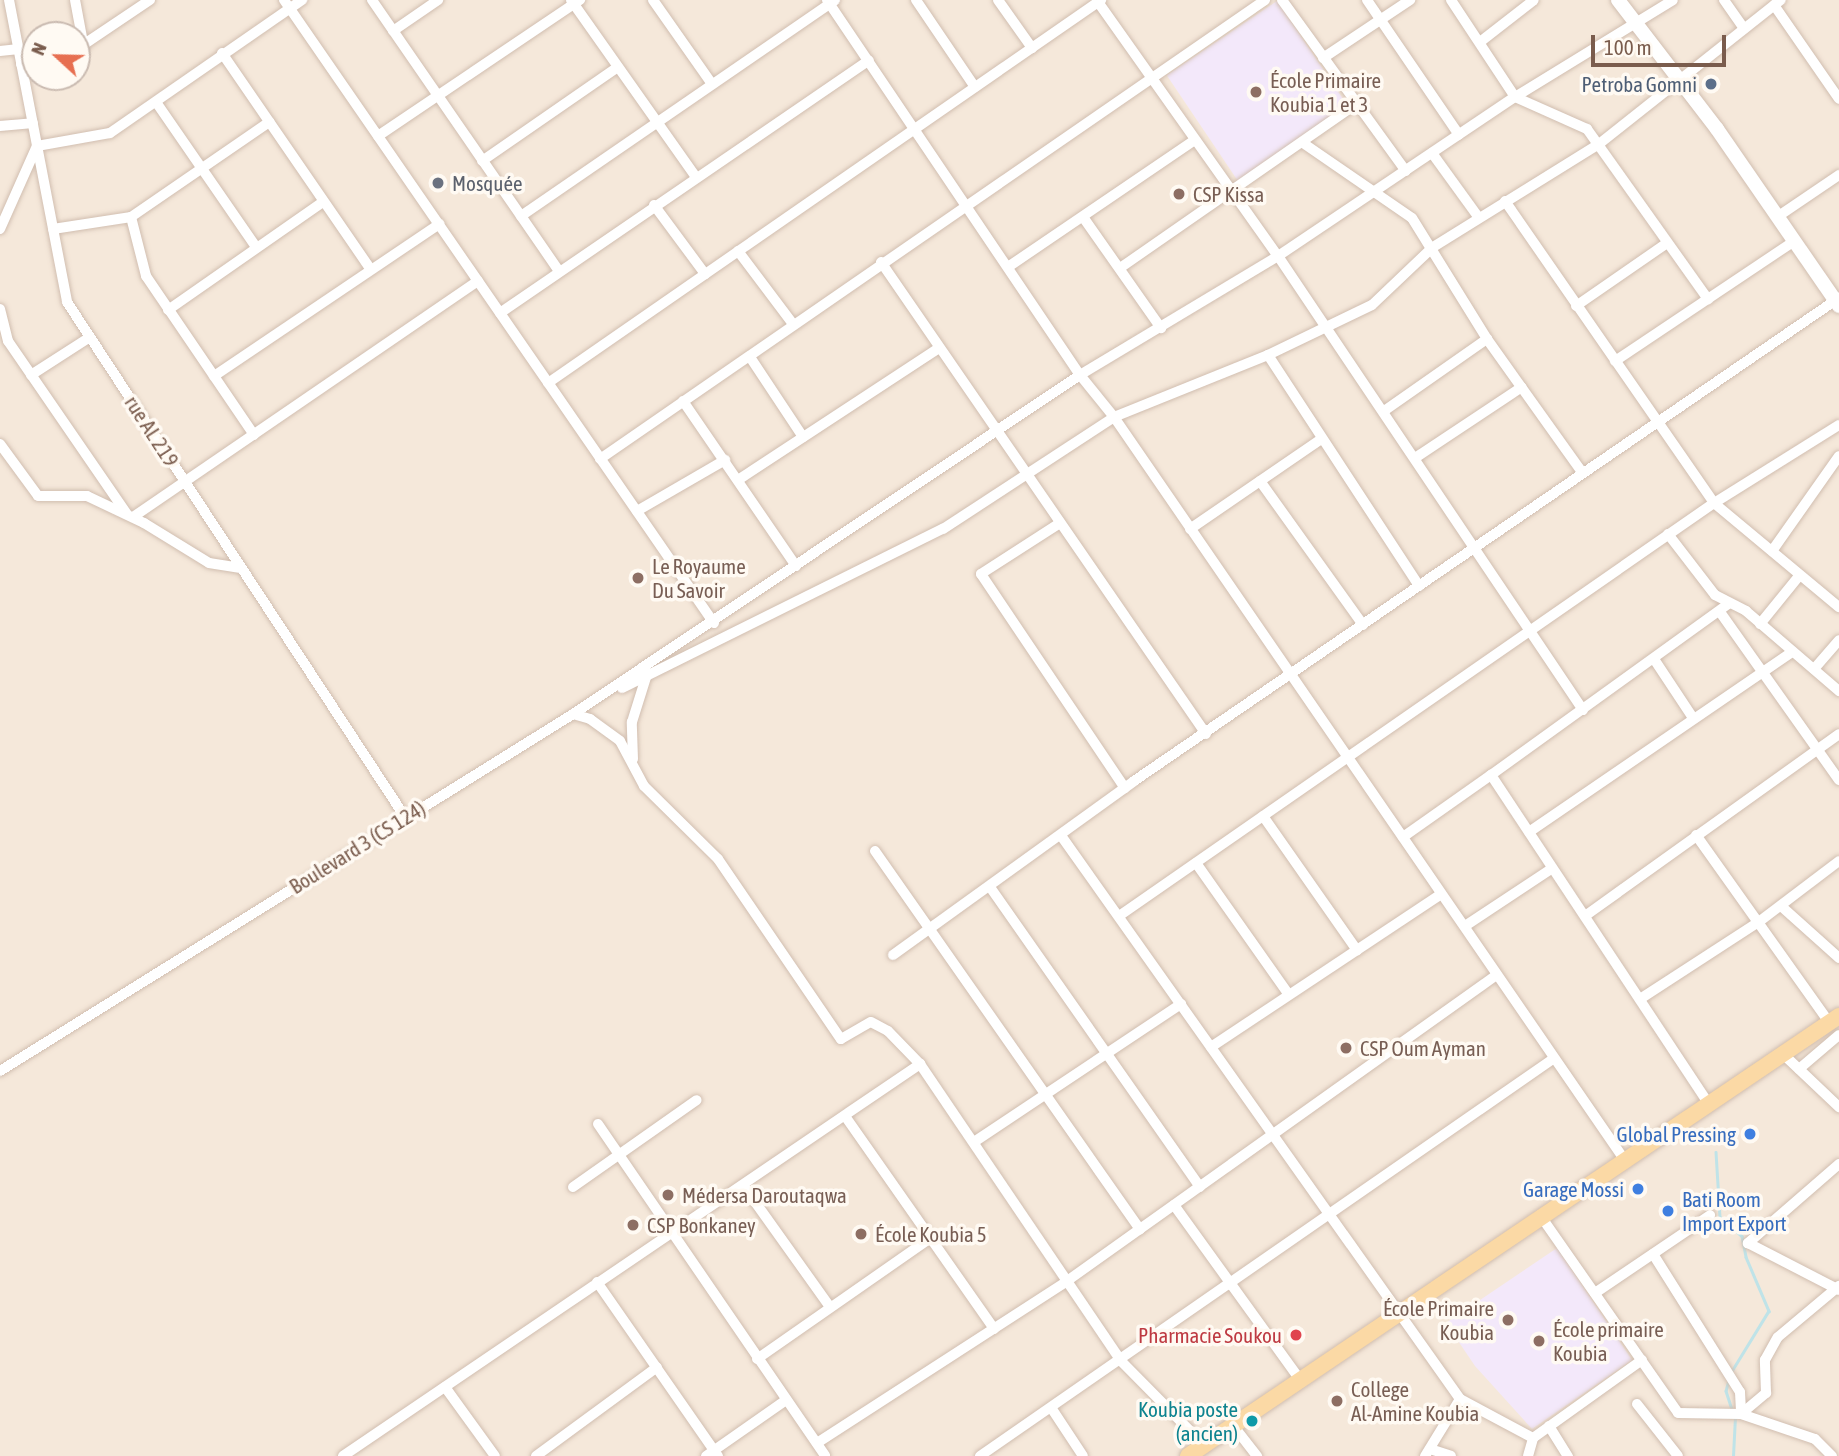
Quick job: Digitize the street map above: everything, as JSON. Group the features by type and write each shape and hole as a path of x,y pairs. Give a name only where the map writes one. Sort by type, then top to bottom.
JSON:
{"main road":[{"path":"1188,1456 1540,1214 1782,1053 1836,1024"}],"street":[{"name":"rue AL 219","path":"9,0 21,64"},
{"path":"75,0 77,21"},
{"path":"91,40 150,0"},
{"path":"0,229 37,146 110,133 222,54 287,4 302,0"},
{"path":"372,0 559,271"},
{"path":"393,31 438,0"},
{"path":"653,0 712,84"},
{"path":"916,0 975,88"},
{"path":"998,0 1032,48"},
{"path":"600,458 1265,0"},
{"path":"1282,0 1406,171"},
{"path":"1367,0 1459,135"},
{"path":"1323,58 1410,0"},
{"path":"1451,0 1515,97 1578,124 1599,144 1708,299"},
{"path":"893,955 1062,837 1125,788 1476,549 1656,419 1838,302 1681,81 1618,0"},
{"name":"Boulevard 3 (CS 124)","path":"0,1071 573,714 714,623 1080,375 1278,256 1371,190 1406,171 1515,97 1674,0"},
{"path":"1724,0 1744,29"},
{"path":"378,136 439,97 575,1 695,176"},
{"path":"520,216 831,1 1080,375 1114,417 1465,926 1495,976 1624,1159"},
{"path":"548,383 1100,1 1384,411 1583,710"},
{"path":"1480,42 1531,1"},
{"path":"587,705 943,529 1114,417 1268,355 1372,305 1433,247 1599,144 1777,2 1839,99"},
{"path":"287,4 714,623"},
{"path":"0,51 19,49"},
{"path":"222,54 370,268"},
{"path":"500,313 695,176 869,60"},
{"path":"482,160 618,67"},
{"name":"rue AL 219","path":"26,91 67,302 405,817"},
{"path":"156,102 256,247"},
{"path":"1120,268 1303,143 1356,103"},
{"path":"53,229 131,216 269,122"},
{"path":"0,126 33,123"},
{"path":"1007,267 1195,140"},
{"path":"1303,143 1412,218 1433,247 1487,339 1581,472"},
{"path":"1433,153 1479,218"},
{"path":"1777,217 1839,176"},
{"path":"1505,201 1714,503 1839,607"},
{"path":"168,310 323,202"},
{"path":"654,205 705,274"},
{"path":"131,216 143,270 254,435"},
{"path":"1083,217 1161,328"},
{"path":"214,376 370,268 439,224"},
{"path":"1615,361 1794,242"},
{"path":"1576,306 1667,243"},
{"path":"738,251 793,324"},
{"path":"881,262 1206,734"},
{"path":"130,516 185,482 478,281"},
{"path":"0,309 5,335 130,516"},
{"path":"32,375 90,337"},
{"path":"1384,411 1487,339"},
{"path":"738,480 939,348"},
{"path":"1268,355 1320,440 1419,586"},
{"path":"750,357 803,437"},
{"path":"1415,458 1522,387"},
{"path":"683,401 796,566"},
{"path":"1119,916 1668,534 1839,425"},
{"path":"1190,529 1320,440"},
{"path":"0,444 38,496 79,494 130,516 209,564 242,568"},
{"path":"1772,551 1839,456"},
{"path":"636,511 725,460"},
{"path":"1260,481 1363,625"},
{"path":"1060,523 981,574 1125,788"},
{"path":"1668,534 1724,608 1763,671 1839,780"},
{"path":"1760,624 1800,576"},
{"path":"1403,837 1724,608 1746,611 1839,691"},
{"path":"1814,669 1839,640"},
{"path":"1529,832 1791,652"},
{"path":"1654,659 1693,718"},
{"path":"635,766 632,722 652,662"},
{"path":"573,714 606,728 620,741 644,786 718,859 841,1039 871,1022 888,1031 920,1064 1121,1361 1203,1444"},
{"path":"1585,916 1839,734"},
{"path":"1491,775 1709,1104"},
{"path":"1263,816 1357,950"},
{"path":"1696,835 1836,1024 1799,1069"},
{"path":"1062,837 1460,1399 1533,1438"},
{"path":"875,851 1140,1229"},
{"path":"1640,999 1760,921 1839,861"},
{"path":"1196,863 1289,995"},
{"path":"1465,926 1551,869"},
{"path":"990,887 1200,1187"},
{"path":"1211,1047 1441,894"},
{"path":"1781,906 1839,958"},
{"path":"817,1443 1067,1281 1495,976"},
{"path":"974,1142 1181,1004"},
{"path":"1782,1053 1839,1107"},
{"path":"980,1456 1052,1409 1230,1281 1553,1059"},
{"path":"343,1456 920,1064"},
{"path":"573,1187 697,1100"},
{"path":"845,1116 993,1329"},
{"path":"598,1124 825,1456"},
{"path":"1741,1414 1766,1393 1765,1360 1778,1337 1838,1288 1748,1243 1839,1164"},
{"path":"743,1185 830,1307"},
{"path":"1174,1205 1299,1378"},
{"path":"1540,1214 1678,1413 1741,1414 1827,1453"},
{"path":"1595,1293 1710,1215"},
{"path":"757,1359 929,1239"},
{"path":"1653,1254 1740,1392 1741,1414"},
{"path":"597,1282 657,1367 713,1454 786,1400"},
{"path":"1528,1456 1533,1438 1642,1360"},
{"path":"536,1456 657,1367"},
{"path":"445,1387 495,1456"},
{"path":"1451,1456 1427,1452 1460,1399"},
{"path":"1637,1404 1678,1456"},
{"path":"1052,1409 1083,1456"},
{"path":"1232,1424 1257,1456"},
{"path":"1549,1426 1568,1456"}],"shaded area":[{"path":"0,0 1839,0 1839,1456 0,1456"},
{"path":"1277,1 1348,106 1238,181 1167,75"},
{"name":"École primaire Koubia","path":"1557,1248 1632,1360 1532,1429 1475,1366 1446,1323"}],"waterway":[{"path":"1716,1152 1720,1217 1742,1236 1746,1257 1769,1311 1731,1373"},
{"path":"1729,1380 1726,1391 1732,1410"},
{"path":"1733,1456 1735,1416"}],"place":[{"name":"Petroba Gomni","path":"1711,84"},
{"name":"École Primaire Koubia 1 et 3","path":"1256,92"},
{"name":"Mosquée","path":"438,183"},
{"name":"CSP Kissa","path":"1179,194"},
{"name":"Le Royaume Du Savoir","path":"638,578"},
{"name":"CSP Oum Ayman","path":"1346,1048"},
{"name":"Global Pressing","path":"1750,1134"},
{"name":"Garage Mossi","path":"1638,1189"},
{"name":"Médersa Daroutaqwa","path":"668,1195"},
{"name":"Bati Room Import Export","path":"1668,1211"},
{"name":"CSP Bonkaney","path":"633,1225"},
{"name":"École Koubia 5","path":"861,1234"},
{"name":"École Primaire Koubia","path":"1508,1320"},
{"name":"Pharmacie Soukou","path":"1296,1335"},
{"name":"École primaire Koubia","path":"1539,1341"},
{"name":"College Al-Amine Koubia","path":"1337,1401"},
{"name":"Koubia poste (ancien)","path":"1252,1421"}]}
